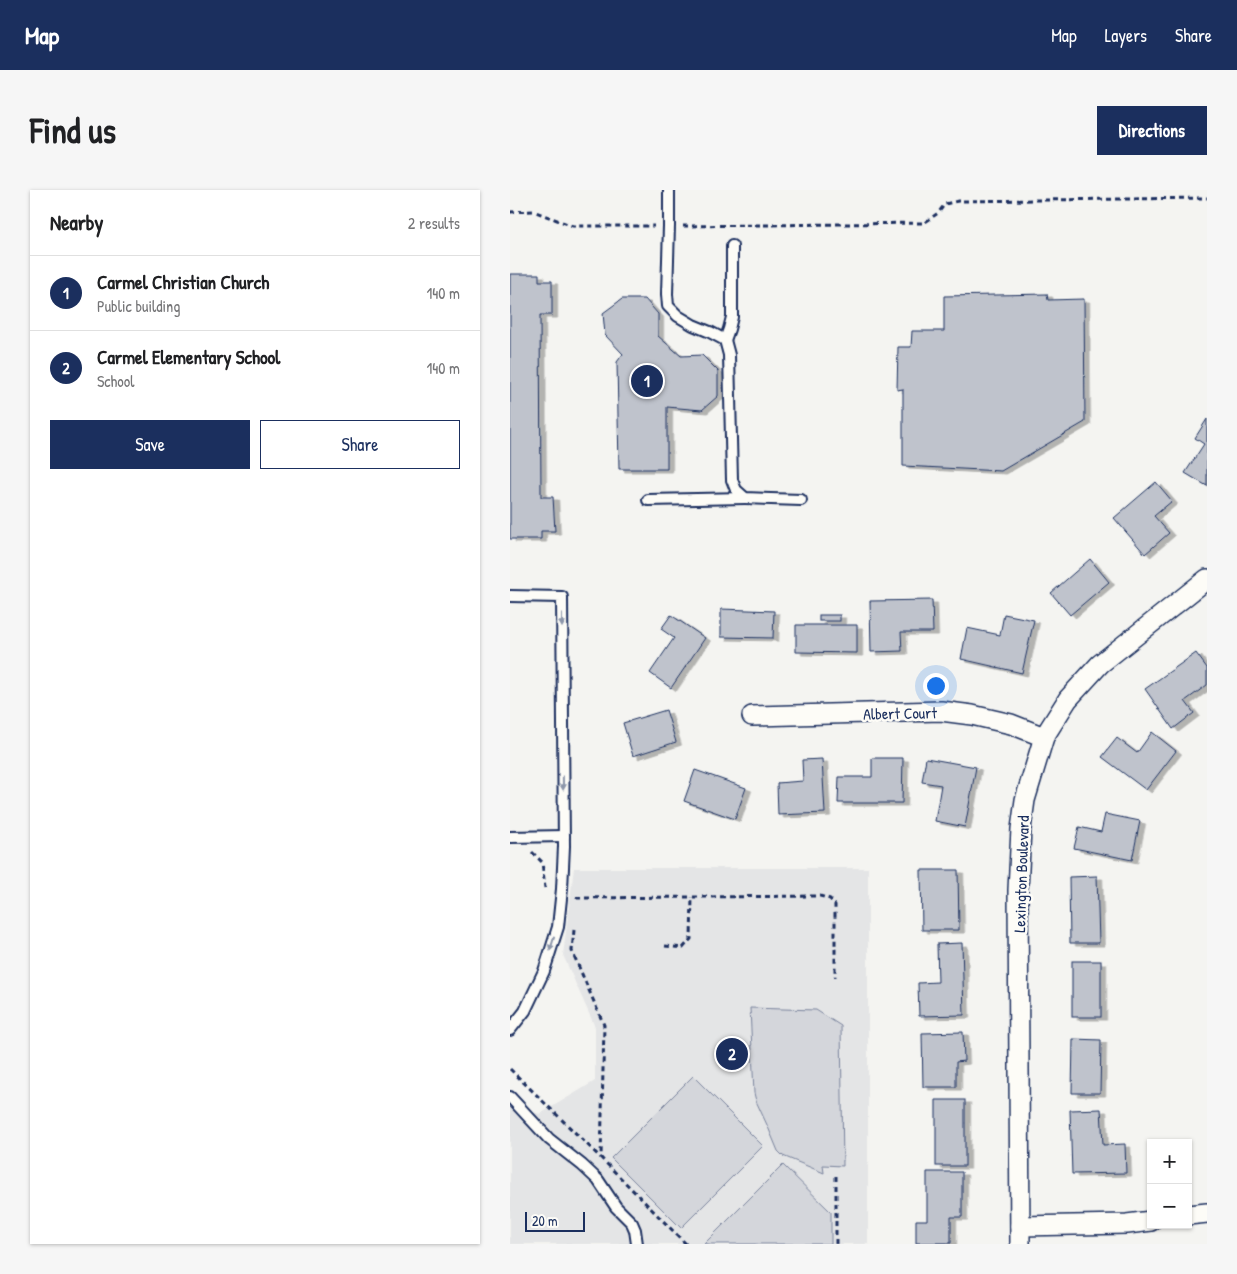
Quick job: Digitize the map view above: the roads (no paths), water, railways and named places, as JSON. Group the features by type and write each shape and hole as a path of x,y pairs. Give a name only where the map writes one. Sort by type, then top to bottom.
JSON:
{"street":[{"name":"Lexington Boulevard","path":"1020,1235 1018,881 1025,800 1044,737 1068,699 1100,664 1205,584"},
{"name":"Albert Court","path":"752,716 941,711 972,715 1011,724 1044,737"},
{"path":"1192,1215 1207,1213"},
{"path":"1020,1235 1147,1222"}],"lane":[{"path":"669,190 668,306 678,316 693,325 725,340"},
{"path":"732,246 732,316 725,340 729,355 732,480 736,490 745,498"},
{"path":"648,500 745,498 801,500"},
{"path":"510,596 562,597 564,836 558,927 544,971 525,1010 510,1030"},
{"path":"510,837 564,836"},
{"path":"510,1097 556,1146 582,1165 598,1180 616,1207 632,1223 637,1244"}],"place":[{"name":"Carmel Christian Church","path":"647,381"},
{"name":"Carmel Elementary School","path":"732,1054"}]}
